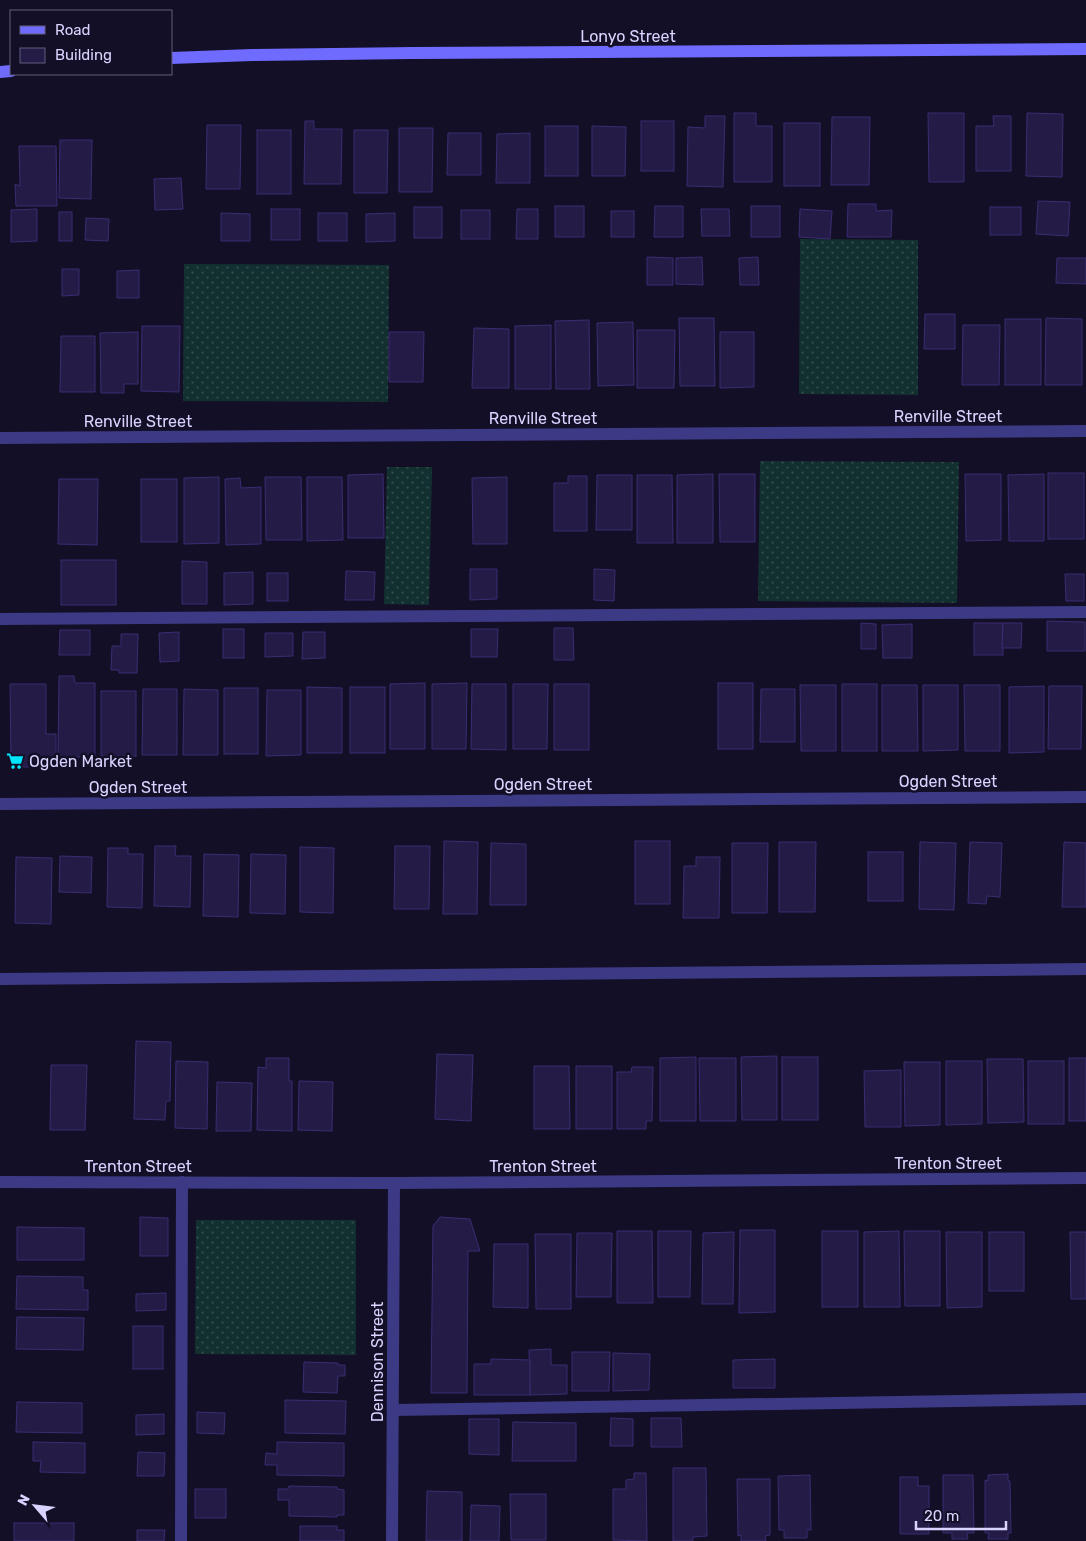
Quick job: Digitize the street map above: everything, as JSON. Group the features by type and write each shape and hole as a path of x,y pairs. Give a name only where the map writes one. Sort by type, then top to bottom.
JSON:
{"street":[{"name":"Lonyo Street","path":"172,58 384,53 1086,49"},
{"name":"Renville Street","path":"0,438 1086,431"},
{"path":"0,619 1086,612"},
{"name":"Ogden Street","path":"0,804 1086,797"},
{"path":"0,979 1086,969"},
{"name":"Trenton Street","path":"0,1182 394,1183 1086,1178"},
{"path":"181,1541 182,1182"},
{"name":"Dennison Street","path":"392,1541 394,1183"},
{"path":"393,1410 1086,1399"}],"green space":[{"path":"800,239 918,240 918,395 799,394"},
{"path":"184,264 389,265 388,402 183,401"},
{"path":"760,461 959,462 957,603 758,601"},
{"path":"387,467 432,467 429,605 384,604"},
{"path":"196,1220 356,1220 356,1355 195,1354"}],"building":[{"path":"734,113 756,113 756,126 772,126 772,182 734,182"},
{"path":"928,113 964,113 964,182 929,182"},
{"path":"1027,113 1063,114 1062,177 1026,176"},
{"path":"705,116 725,116 723,187 687,186 688,127 705,128"},
{"path":"993,116 1011,116 1011,171 976,171 976,126 994,126"},
{"path":"832,117 870,117 869,185 831,185"},
{"path":"305,121 314,121 314,129 342,129 341,184 304,184"},
{"path":"641,121 674,121 674,171 641,171"},
{"path":"784,123 820,123 820,186 784,186"},
{"path":"207,125 241,125 240,189 206,189"},
{"path":"545,126 578,126 578,176 545,176"},
{"path":"592,126 626,127 625,176 592,176"},
{"path":"399,128 433,128 432,192 399,192"},
{"path":"257,130 291,130 291,194 257,194"},
{"path":"354,130 388,130 387,193 354,193"},
{"path":"448,133 481,133 481,175 447,175"},
{"path":"530,133 530,183 496,183 497,134"},
{"path":"60,140 92,140 91,199 59,198"},
{"path":"19,146 56,146 57,206 16,206 15,184 20,186"},
{"path":"181,178 183,209 155,210 154,179"},
{"path":"1038,201 1070,202 1068,236 1036,234"},
{"path":"848,204 876,204 876,211 892,210 891,237 847,237"},
{"path":"555,206 584,206 584,237 555,237"},
{"path":"655,206 683,206 683,237 654,237"},
{"path":"751,206 780,206 780,237 751,237"},
{"path":"414,207 442,207 442,238 414,238"},
{"path":"990,207 1021,207 1021,235 990,235"},
{"path":"37,209 37,241 11,242 11,210"},
{"path":"271,209 300,209 300,240 271,240"},
{"path":"517,209 538,209 538,239 516,239"},
{"path":"701,209 729,209 730,236 702,236"},
{"path":"800,209 832,211 830,239 799,237"},
{"path":"461,210 490,210 490,239 461,239"},
{"path":"611,211 634,211 634,237 611,237"},
{"path":"59,212 72,212 72,241 59,241"},
{"path":"221,213 250,214 250,241 221,241"},
{"path":"318,213 347,213 347,241 318,241"},
{"path":"395,213 395,241 366,242 366,214"},
{"path":"86,218 109,219 108,241 85,240"},
{"path":"647,257 673,258 673,285 647,285"},
{"path":"702,257 703,285 676,284 676,258"},
{"path":"758,257 759,285 740,285 739,258"},
{"path":"1057,258 1086,258 1086,284 1056,283"},
{"path":"62,269 79,269 79,295 62,296"},
{"path":"139,270 139,298 117,298 117,271"},
{"path":"925,314 955,314 955,349 924,349"},
{"path":"679,318 714,318 715,386 680,386"},
{"path":"1046,318 1082,319 1082,385 1045,385"},
{"path":"1005,319 1041,319 1041,385 1005,385"},
{"path":"589,320 590,389 556,389 555,321"},
{"path":"633,322 634,385 598,386 597,323"},
{"path":"551,325 551,389 515,389 515,326"},
{"path":"963,325 1000,325 999,385 962,385"},
{"path":"142,326 180,326 179,392 141,391"},
{"path":"474,328 509,329 509,388 472,388"},
{"path":"637,330 675,330 674,388 637,388"},
{"path":"138,332 138,384 124,384 124,393 101,393 100,333"},
{"path":"389,332 424,332 423,382 389,382"},
{"path":"720,332 754,332 754,387 720,388"},
{"path":"61,336 95,336 95,392 60,392"},
{"path":"1048,473 1084,473 1084,539 1048,539"},
{"path":"383,474 384,538 348,538 348,475"},
{"path":"713,474 713,543 677,543 677,475"},
{"path":"719,474 755,474 755,542 720,542"},
{"path":"965,474 1001,474 1001,540 966,541"},
{"path":"1044,474 1044,541 1009,541 1008,475"},
{"path":"597,475 632,475 632,530 596,530"},
{"path":"637,475 672,475 673,543 637,543"},
{"path":"568,476 587,476 587,531 554,531 554,483 568,483"},
{"path":"219,477 219,543 184,544 184,478"},
{"path":"265,477 301,477 302,540 266,540"},
{"path":"307,477 342,477 343,540 307,541"},
{"path":"507,477 507,544 473,544 472,478"},
{"path":"240,478 241,488 261,487 261,544 226,545 225,479"},
{"path":"59,479 98,479 97,545 58,544"},
{"path":"141,479 177,479 177,542 141,542"},
{"path":"61,560 116,560 116,605 61,605"},
{"path":"182,561 207,562 207,604 182,604"},
{"path":"470,569 497,569 497,599 470,600"},
{"path":"594,569 615,570 614,601 594,600"},
{"path":"346,571 375,572 374,600 345,600"},
{"path":"253,572 253,604 224,605 224,573"},
{"path":"267,573 288,573 288,601 267,601"},
{"path":"1065,574 1084,574 1084,601 1066,601"},
{"path":"1047,621 1085,622 1085,651 1047,651"},
{"path":"861,623 876,624 876,649 861,649"},
{"path":"974,623 1003,623 1003,655 974,655"},
{"path":"1003,623 1022,623 1021,648 1002,648"},
{"path":"912,624 912,658 883,658 882,625"},
{"path":"554,628 573,628 574,660 554,660"},
{"path":"223,629 244,629 244,658 223,658"},
{"path":"471,629 498,629 497,657 471,657"},
{"path":"60,630 90,630 90,655 59,655"},
{"path":"179,632 179,661 160,662 159,633"},
{"path":"303,632 325,632 325,658 302,659"},
{"path":"265,633 293,633 293,656 265,657"},
{"path":"121,634 138,634 137,673 119,673 119,670 111,670 112,646 121,646"},
{"path":"59,676 74,676 75,683 95,683 95,757 58,757"},
{"path":"425,683 425,749 390,749 390,684"},
{"path":"467,683 466,749 432,749 432,684"},
{"path":"718,683 753,683 753,749 718,749"},
{"path":"10,684 46,684 46,734 56,734 56,767 15,767 11,765"},
{"path":"472,684 506,684 506,750 471,749"},
{"path":"513,684 548,684 547,749 513,749"},
{"path":"554,684 589,684 589,750 554,750"},
{"path":"842,684 877,684 877,751 842,751"},
{"path":"800,685 836,685 836,751 801,751"},
{"path":"882,685 917,685 918,751 882,751"},
{"path":"923,685 958,685 958,750 923,751"},
{"path":"964,685 1000,685 1000,751 965,751"},
{"path":"1044,686 1044,752 1009,753 1009,687"},
{"path":"1049,686 1082,686 1081,749 1048,749"},
{"path":"307,687 342,688 342,753 307,753"},
{"path":"350,687 385,687 385,753 350,753"},
{"path":"224,688 258,688 258,754 224,754"},
{"path":"143,689 177,689 177,755 142,755"},
{"path":"184,689 218,690 218,755 183,755"},
{"path":"761,689 795,689 795,742 760,742"},
{"path":"267,690 301,690 301,755 266,756"},
{"path":"101,691 136,691 136,756 101,756"},
{"path":"444,841 478,842 477,914 443,914"},
{"path":"635,841 670,841 670,904 635,904"},
{"path":"779,842 816,842 815,912 779,912"},
{"path":"920,842 956,843 954,910 919,909"},
{"path":"970,842 1002,843 1000,897 987,896 986,904 968,903"},
{"path":"1064,842 1086,843 1086,907 1062,907"},
{"path":"491,843 526,844 526,905 490,905"},
{"path":"732,843 768,843 767,913 732,913"},
{"path":"155,846 176,846 175,856 191,856 190,907 154,906"},
{"path":"395,846 430,846 429,909 394,909"},
{"path":"300,847 334,848 333,913 300,912"},
{"path":"108,848 128,848 128,854 143,854 142,908 107,907"},
{"path":"868,852 903,852 903,901 868,901"},
{"path":"204,854 239,855 238,917 203,916"},
{"path":"251,854 286,855 285,914 250,913"},
{"path":"60,856 92,857 91,893 59,892"},
{"path":"16,857 52,858 51,924 15,923"},
{"path":"696,857 720,857 719,918 683,918 684,866 696,866"},
{"path":"136,1041 171,1042 170,1101 166,1101 165,1120 134,1119"},
{"path":"437,1054 473,1055 471,1121 435,1119"},
{"path":"777,1056 777,1120 742,1120 741,1057"},
{"path":"696,1057 696,1121 660,1121 660,1058"},
{"path":"782,1057 818,1057 818,1120 782,1120"},
{"path":"266,1058 289,1058 289,1081 292,1081 292,1131 257,1130 258,1067 266,1068"},
{"path":"699,1058 736,1058 736,1121 700,1121"},
{"path":"1069,1058 1086,1058 1086,1121 1069,1121"},
{"path":"987,1059 1023,1059 1024,1122 988,1123"},
{"path":"176,1061 208,1062 207,1129 175,1128"},
{"path":"946,1061 982,1061 982,1124 946,1125"},
{"path":"1028,1061 1064,1061 1064,1124 1028,1124"},
{"path":"904,1062 940,1062 940,1125 905,1126"},
{"path":"51,1065 87,1065 85,1130 50,1130"},
{"path":"534,1066 569,1066 570,1129 534,1129"},
{"path":"576,1066 612,1066 612,1129 576,1129"},
{"path":"632,1067 653,1067 652,1121 646,1121 646,1129 617,1129 617,1072 631,1072"},
{"path":"901,1070 901,1127 865,1127 864,1071"},
{"path":"299,1081 333,1082 332,1131 298,1130"},
{"path":"217,1082 252,1083 251,1131 216,1131"},
{"path":"140,1217 168,1218 168,1256 140,1256"},
{"path":"440,1217 470,1219 480,1251 468,1251 467,1393 431,1393 433,1226"},
{"path":"17,1227 84,1228 84,1260 17,1260"},
{"path":"740,1230 775,1230 775,1312 739,1313"},
{"path":"617,1231 652,1231 653,1303 617,1303"},
{"path":"658,1231 691,1231 690,1297 658,1297"},
{"path":"822,1231 858,1231 858,1307 822,1307"},
{"path":"899,1231 900,1307 864,1307 864,1232"},
{"path":"904,1231 940,1231 940,1306 905,1306"},
{"path":"734,1232 733,1304 702,1304 703,1233"},
{"path":"946,1232 982,1232 982,1307 947,1308"},
{"path":"989,1232 1024,1232 1024,1291 989,1291"},
{"path":"1070,1232 1086,1232 1086,1299 1071,1299"},
{"path":"577,1233 612,1233 611,1297 576,1297"},
{"path":"535,1234 571,1234 571,1309 536,1309"},
{"path":"494,1244 528,1244 528,1308 493,1307"},
{"path":"17,1276 83,1277 83,1290 88,1290 88,1310 16,1309"},
{"path":"166,1293 166,1310 136,1311 136,1294"},
{"path":"17,1317 84,1318 83,1350 16,1349"},
{"path":"133,1326 163,1326 163,1369 133,1369"},
{"path":"551,1349 551,1365 567,1365 567,1394 530,1395 529,1350"},
{"path":"572,1352 610,1352 609,1391 572,1391"},
{"path":"613,1353 650,1354 649,1390 613,1391"},
{"path":"491,1359 530,1360 530,1395 474,1395 474,1364 491,1364"},
{"path":"775,1359 775,1388 733,1388 733,1360"},
{"path":"304,1362 345,1365 345,1376 338,1376 337,1393 303,1392"},
{"path":"285,1400 346,1401 345,1434 285,1433"},
{"path":"17,1402 82,1403 82,1433 16,1432"},
{"path":"197,1412 225,1413 224,1434 197,1433"},
{"path":"164,1414 164,1434 136,1435 136,1415"},
{"path":"611,1418 633,1419 633,1446 610,1446"},
{"path":"651,1418 681,1418 682,1447 651,1447"},
{"path":"469,1419 499,1419 499,1455 469,1454"},
{"path":"513,1422 576,1423 576,1461 512,1461"},
{"path":"33,1442 85,1443 85,1473 40,1472 41,1461 33,1461"},
{"path":"277,1442 344,1443 344,1476 277,1475 277,1465 265,1465 266,1453 277,1454"},
{"path":"138,1452 165,1453 164,1476 137,1476"},
{"path":"673,1468 706,1468 707,1536 693,1537 693,1541 673,1541"},
{"path":"634,1473 646,1473 647,1541 613,1540 613,1489 626,1489 626,1480 634,1479"},
{"path":"1008,1474 1008,1481 1010,1481 1011,1533 1008,1533 1008,1539 988,1539 989,1533 985,1533 985,1480 988,1481 988,1475"},
{"path":"810,1475 811,1530 807,1530 807,1538 784,1538 784,1530 779,1530 778,1476"},
{"path":"943,1475 973,1475 974,1533 967,1533 968,1539 952,1539 952,1533 943,1533"},
{"path":"900,1477 918,1477 918,1486 929,1486 929,1534 900,1534"},
{"path":"737,1479 770,1479 770,1535 765,1536 766,1541 741,1541 741,1535 738,1536"},
{"path":"289,1486 337,1487 337,1489 344,1490 344,1515 337,1515 337,1517 289,1516 289,1500 278,1500 278,1489 288,1489"},
{"path":"195,1489 226,1489 226,1518 195,1518"},
{"path":"427,1491 462,1492 462,1541 426,1541"},
{"path":"510,1494 546,1494 546,1540 511,1540"},
{"path":"471,1505 500,1506 499,1541 470,1541"},
{"path":"14,1523 74,1523 74,1541 14,1541"},
{"path":"300,1526 337,1526 337,1530 344,1530 344,1541 300,1541"},
{"path":"137,1530 165,1530 164,1541 137,1541"}],"place":[{"name":"Ogden Market","path":"15,761"}]}
